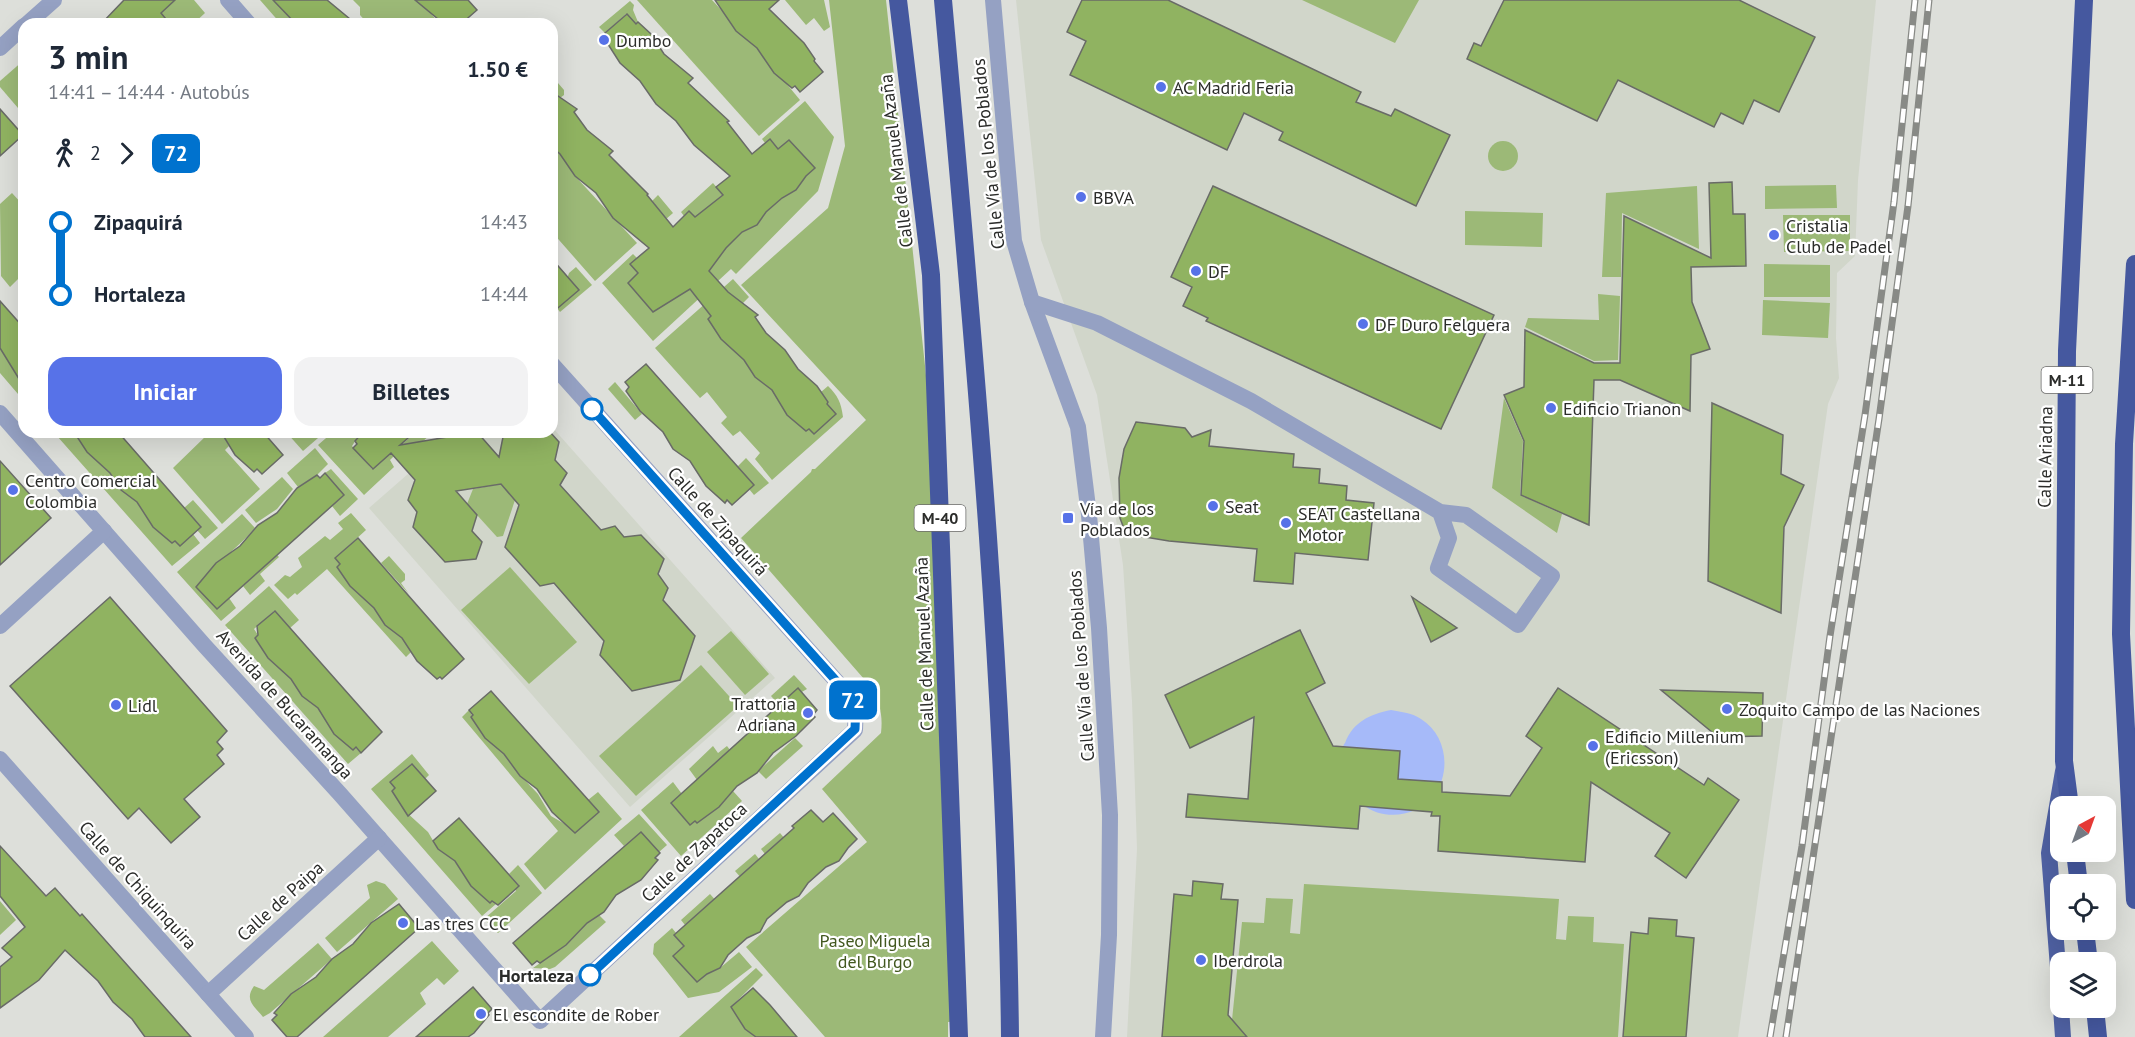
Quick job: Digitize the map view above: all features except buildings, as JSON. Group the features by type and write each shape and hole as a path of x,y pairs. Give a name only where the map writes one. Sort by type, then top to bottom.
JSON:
{"highway":[{"name":"Calle de Manuel Azaña","path":"898,0 931,275 959,1037"},
{"name":"M-40","path":"943,0 967,270 998,691 1010,1037"},
{"name":"Calle Ariadna","path":"2069,796 2064,761 2067,351 2084,0"},
{"path":"2135,264 2124,444 2121,634 2135,900"},
{"path":"2057,952 2049,853 2064,761"},
{"path":"2062,1018 2064,1037"},
{"path":"2096,1018 2098,1037"}],"street":[{"path":"33,18 54,0"},
{"path":"228,0 244,18"},
{"name":"Calle Vía de los Poblados","path":"993,0 1014,241 1032,302 1077,427 1089,515 1099,628 1110,815 1109,935 1103,1037"},
{"path":"0,48 18,31"},
{"path":"1032,302 1097,323 1251,401 1440,512 1466,515 1552,576 1518,625 1438,568 1449,538 1440,512"},
{"name":"Calle de Zipaquirá","path":"558,371 856,703"},
{"name":"Avenida de Bucaramanga","path":"0,413 18,433"},
{"name":"Avenida de Bucaramanga","path":"22,438 540,1021"},
{"path":"0,626 104,531"},
{"name":"Calle de Zapatoca","path":"540,1021 855,729 856,703"},
{"name":"Calle de Chiquinquira","path":"0,759 246,1037"},
{"name":"Calle de Paipa","path":"208,994 379,838"}],"shaded area":[{"path":"1016,0 1876,0 1858,180 1855,256 1837,273 1836,338 1839,378 1828,404 1738,1037 1127,1037 1137,849 1132,701 1123,565 1097,395 1041,240"},
{"path":"558,434 775,678 630,807 369,508 449,438 558,438"}],"green space":[{"path":"175,0 194,0 205,13 200,18 165,18 161,13"},
{"path":"260,0 273,0 290,18 276,18"},
{"path":"353,0 419,0 435,18 363,18 360,15 360,7"},
{"path":"637,0 712,0 757,48 800,100 759,136"},
{"path":"785,0 824,0 830,27 824,31 814,18 806,25"},
{"name":"Paseo Miguela del Burgo","path":"829,0 886,0 931,422 964,1021 948,1022 948,1037 825,1037 746,947 867,842 822,789 881,733 880,709 871,687 741,538 866,420 741,285 828,208 845,146"},
{"path":"1302,0 1419,0 1395,43"},
{"path":"630,1 634,5 633,10 638,22 636,24 626,14 605,33 599,27"},
{"path":"18,65 18,108 0,87 0,81"},
{"path":"558,83 564,90 564,95 560,98"},
{"path":"805,101 834,137 818,191 736,274 731,269 653,341 602,283 633,254 637,258 638,273 628,283 653,312 702,269 716,261 742,232 757,225 766,212 782,198 796,190 814,168 789,140 778,149 770,140 765,143 762,139"},
{"path":"1503,141 1513,146 1518,156 1513,166 1503,171 1493,166 1488,156 1493,146"},
{"path":"558,152 575,176 637,243 595,281 558,239"},
{"path":"713,183 723,195 718,199 719,202 698,220 684,216 681,212"},
{"path":"1836,185 1837,208 1765,209 1765,186"},
{"path":"1697,186 1699,249 1622,213 1621,277 1602,277 1606,193"},
{"path":"12,193 18,200 18,279 10,287 1,276 0,204"},
{"path":"658,195 673,213 641,241 636,236 655,204 652,201"},
{"path":"1465,211 1543,213 1542,247 1465,245"},
{"path":"1783,215 1850,215 1850,251 1784,252"},
{"path":"1764,264 1830,265 1830,297 1764,297"},
{"path":"576,267 592,285 560,312 558,305 569,273"},
{"path":"733,279 749,297 743,303 707,310 711,316 708,319 744,360 755,377 772,390 827,404 821,392 828,386 838,400 843,417 772,480 755,459 760,453 740,431 733,436 721,423 727,417 707,392 700,398 655,348"},
{"path":"1598,294 1620,296 1618,360 1594,361 1525,327 1528,318 1599,320"},
{"path":"1763,300 1830,303 1828,338 1762,335"},
{"path":"0,348 18,376 18,394 0,373"},
{"path":"615,382 642,414 635,420 608,389"},
{"path":"1504,398 1523,441 1520,495 1562,514 1557,533 1492,488"},
{"path":"59,438 78,438 87,452 110,473 121,490 137,502 153,527 172,543 175,541 180,546 193,534 200,543 172,566"},
{"path":"204,438 224,438 229,446 225,450 260,489 222,524 173,468"},
{"path":"291,438 318,438 303,451"},
{"path":"326,438 357,438 352,446 372,469 391,453 394,456 390,460 394,467 364,495 318,445"},
{"path":"409,438 427,438 408,455 400,446"},
{"path":"315,448 328,464 317,475 298,487 287,473"},
{"path":"746,458 769,483 754,495 749,489 754,485 737,467"},
{"path":"331,469 358,499 340,516 332,506 344,495 325,473"},
{"path":"282,477 293,489 277,509 256,523 245,510"},
{"path":"501,484 515,500 503,536 497,537 467,504 473,489"},
{"path":"193,500 218,528 205,539 197,530 201,526 184,508"},
{"path":"351,513 366,530 335,558 340,564 337,567 350,586 374,608 385,625 402,638 411,652 406,657 327,569 297,595 295,593 288,599 274,585 285,575 290,577 302,567 298,558 325,536 330,540 343,529 338,523"},
{"path":"242,514 255,528 200,582 217,609 229,598 236,608 221,621 177,572"},
{"path":"277,555 279,557 260,574 265,581 250,595 243,586"},
{"path":"389,556 405,574 405,580 401,583 409,594 381,563"},
{"path":"510,567 577,642 529,684 461,610"},
{"path":"269,586 299,620 290,628 274,611 254,629 258,635 255,638 268,658 291,679 302,696 318,708 361,753 348,764 225,625"},
{"path":"731,631 769,674 745,695 707,652"},
{"path":"701,665 738,706 636,796 599,756"},
{"path":"794,675 807,689 779,705 771,696"},
{"path":"469,710 485,738 504,754 538,794 551,816 577,831 598,812 588,800 598,792 622,819 545,890 524,864 558,831 462,717"},
{"path":"795,738 803,746 766,779 758,771"},
{"path":"713,746 718,753 727,746 730,750 697,780 689,769"},
{"path":"412,754 429,775 425,779 411,764 390,782 395,788 392,791 405,811 428,832 438,849 455,861 471,886 490,903 493,900 496,904 482,916 371,789"},
{"path":"673,782 682,794 671,804 690,825 695,821 697,823 719,807 733,791 742,801 681,856 641,810"},
{"path":"639,814 667,845 659,852 641,832 624,846 614,835"},
{"path":"780,833 785,839 765,854 761,849"},
{"path":"755,854 759,859 750,888 735,871"},
{"path":"518,865 542,893 498,933 484,919 516,891 519,885 509,874"},
{"path":"376,881 385,884 398,899 337,952 325,938 370,898 367,885"},
{"path":"1304,884 1559,899 1556,939 1566,940 1568,916 1594,917 1593,942 1624,944 1618,1037 1247,1037 1232,1020 1242,922 1264,923 1266,898 1293,899 1290,933 1300,934"},
{"path":"710,894 724,910 703,929 693,918 685,925 681,920"},
{"path":"0,901 16,920 0,935"},
{"path":"599,915 606,922 555,967 533,968 566,945 587,923"},
{"path":"672,928 676,933 674,935 684,946 674,956 697,982 720,968 739,952 752,967 719,992 688,998 653,954 654,944"},
{"path":"432,941 459,971 444,985 437,978 420,993 426,1004 388,1037 323,1037"},
{"path":"318,943 332,959 263,1017 250,999 254,986 264,990"},
{"path":"756,968 763,975 731,1007 745,1029 756,1037 679,1037"}],"water":[{"path":"1391,710 1414,715 1430,726 1441,744 1444,766 1439,787 1426,803 1409,812 1390,815 1371,810 1357,801 1341,749 1348,736 1363,720"}],"railway":[{"path":"1770,1037 1802,846 1830,636 1865,415 1894,202 1915,0"},
{"path":"1786,1037 1879,419 1908,206 1929,0"}],"bus line":[{"name":"72","path":"590,975 855,729 856,703 592,409"}],"place":[{"name":"Dumbo","path":"604,40"},
{"name":"AC Madrid Feria","path":"1161,87"},
{"name":"BBVA","path":"1081,197"},
{"name":"Cristalia Club de Padel","path":"1774,235"},
{"name":"DF","path":"1196,271"},
{"name":"DF Duro Felguera","path":"1363,324"},
{"name":"Edificio Trianon","path":"1551,408"},
{"name":"Centro Comercial Colombia","path":"13,490"},
{"name":"Seat","path":"1213,506"},
{"name":"Vía de los Poblados","path":"1068,518"},
{"name":"SEAT Castellana Motor","path":"1286,523"},
{"name":"Lidl","path":"116,705"},
{"name":"Zoquito Campo de las Naciones","path":"1727,709"},
{"name":"Trattoria Adriana","path":"808,713"},
{"name":"Edificio Millenium (Ericsson)","path":"1593,746"},
{"name":"Las tres CCC","path":"403,923"},
{"name":"Iberdrola","path":"1201,960"},
{"name":"Hortaleza","path":"590,975"},
{"name":"El escondite de Rober","path":"481,1014"}]}
